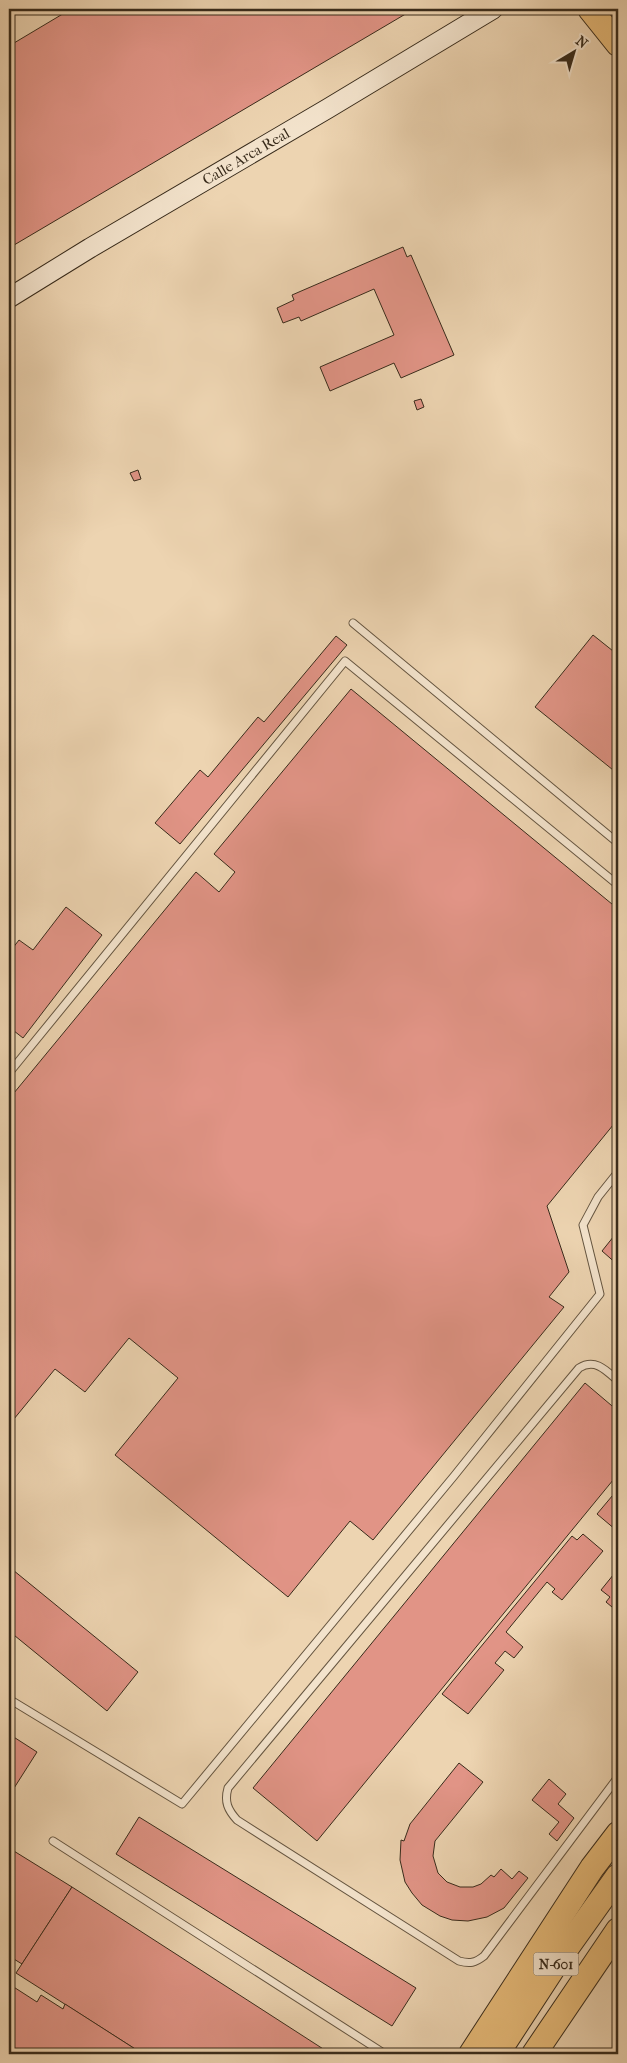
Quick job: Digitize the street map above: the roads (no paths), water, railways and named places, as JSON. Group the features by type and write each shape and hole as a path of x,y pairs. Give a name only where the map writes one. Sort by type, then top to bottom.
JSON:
{"highway":[{"path":"590,9 618,44"},
{"path":"472,2054 592,1868 618,1834"},
{"name":"N-601","path":"497,2054 561,1956 618,1876"},
{"name":"N-601","path":"534,2054 618,1930"},
{"path":"554,2054 571,2020 618,1948"}],"street":[{"name":"Calle Arca Real","path":"9,298 90,248 492,11"}],"lane":[{"path":"352,623 618,844"},
{"path":"9,1073 345,661 618,885"},
{"path":"9,1699 182,1804 454,1476 600,1294 583,1225 598,1197 618,1172"},
{"path":"618,1381 602,1368 593,1364 586,1364 579,1368 228,1788 226,1804 237,1820 460,1961 469,1963 477,1961 484,1956 618,1777"},
{"path":"53,1841 385,2054"}]}
